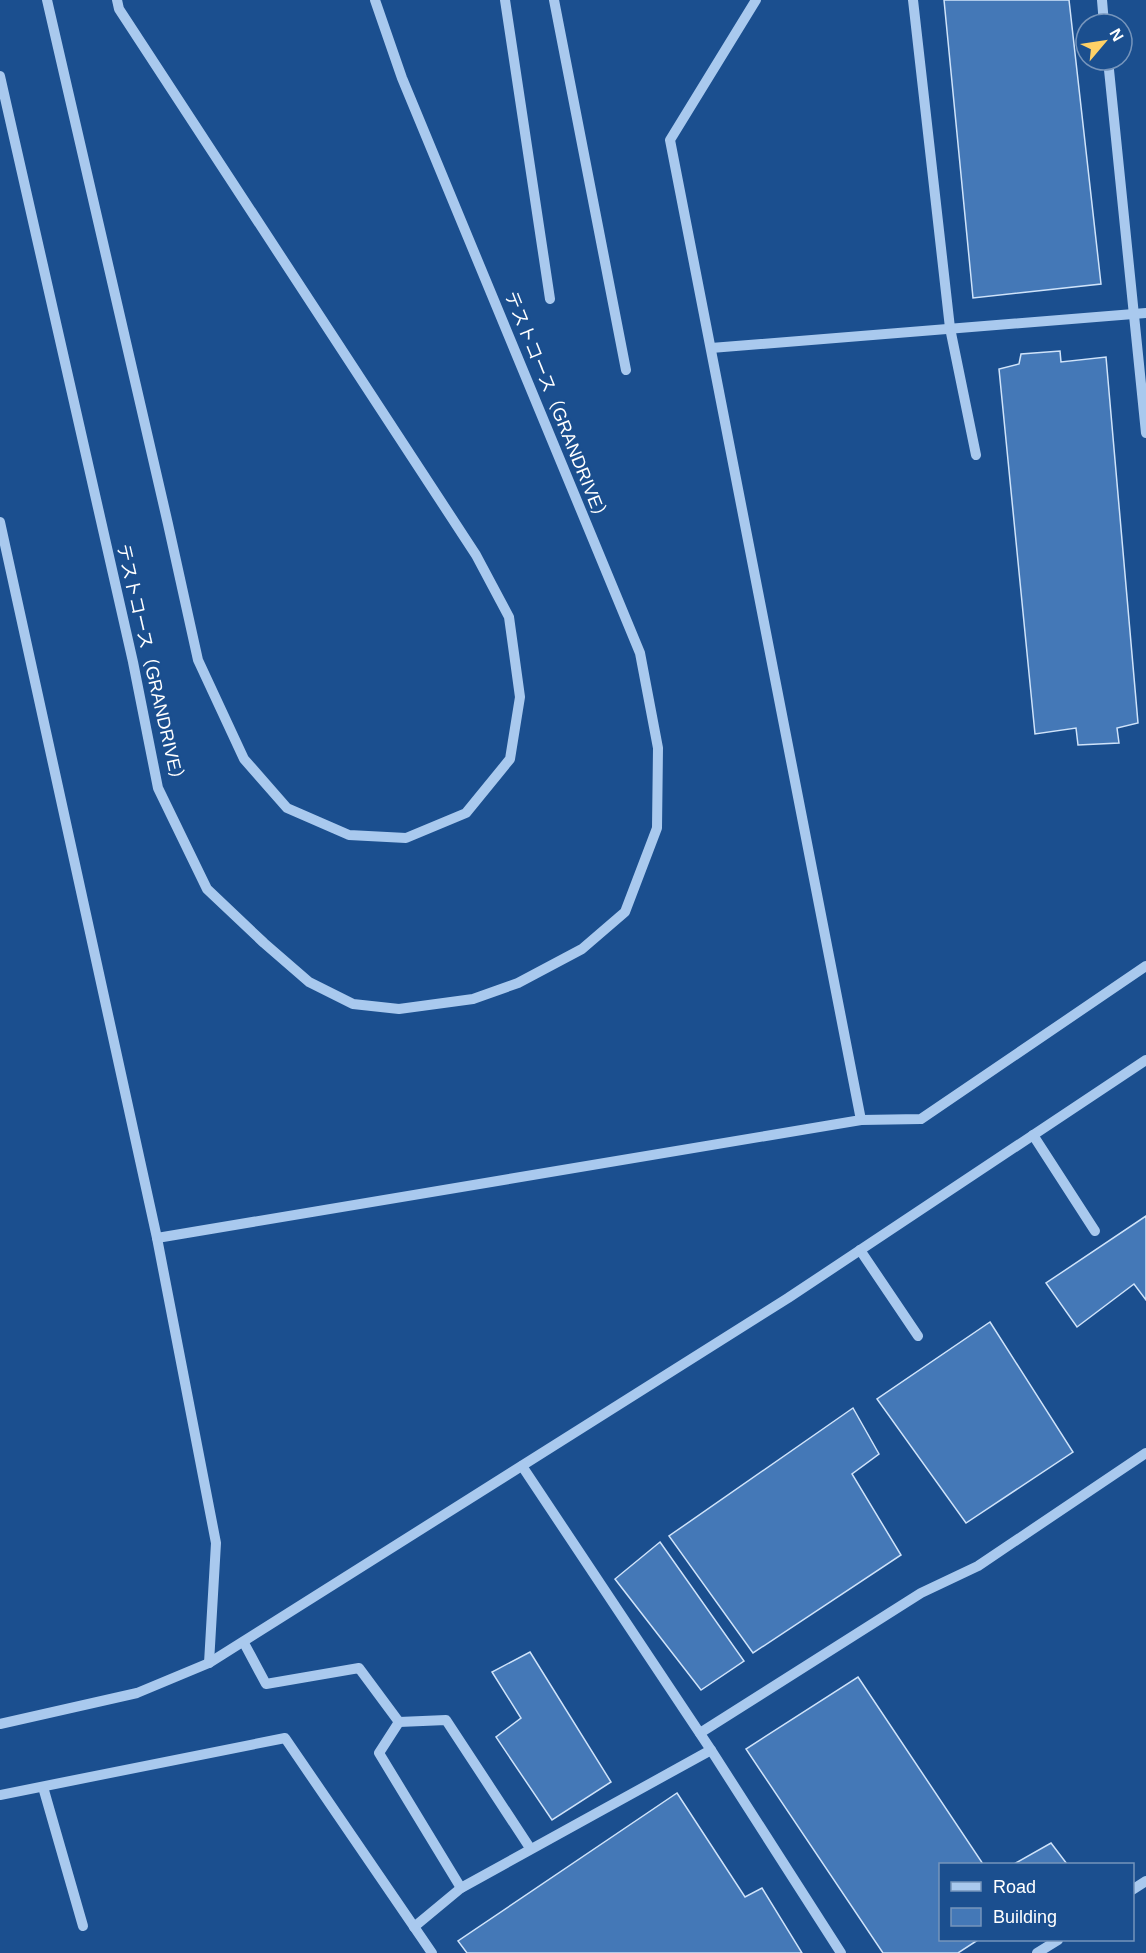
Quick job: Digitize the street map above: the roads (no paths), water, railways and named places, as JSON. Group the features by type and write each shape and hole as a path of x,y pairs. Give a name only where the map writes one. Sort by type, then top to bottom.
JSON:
{"street":[{"path":"47,0 198,660 244,759 287,808 349,835 406,838 466,813 510,759 519,697 509,617 476,555 119,9 117,0"},
{"name":"テストコース（GRANDRIVE）","path":"0,76 133,662 158,788 207,890 309,982 353,1004 399,1009 473,999 518,983 582,949 625,912 657,828 658,748 640,653 402,78 375,0"},
{"path":"506,0 550,299"},
{"path":"554,0 626,370"},
{"path":"756,0 670,140 861,1120"},
{"path":"913,0 950,328 976,455"},
{"path":"1109,72 1146,433"},
{"path":"711,348 1146,313"},
{"path":"0,522 157,1238 216,1543 209,1663"},
{"path":"157,1238 861,1120 921,1119 1146,966"},
{"path":"0,1724 137,1693 209,1663 244,1643 860,1250 1146,1060"},
{"path":"1033,1135 1095,1231"},
{"path":"860,1250 918,1336"},
{"path":"700,1733 921,1593 978,1566 1146,1453"},
{"path":"522,1466 700,1733 841,1953"},
{"path":"244,1643 266,1684 359,1668 399,1722"},
{"path":"399,1722 446,1720 530,1848"},
{"path":"399,1722 379,1753 461,1888"},
{"path":"0,1795 285,1738 432,1953"},
{"path":"414,1927 461,1888 711,1750"},
{"path":"43,1787 83,1926"},
{"path":"1037,1953 1056,1941"}]}
